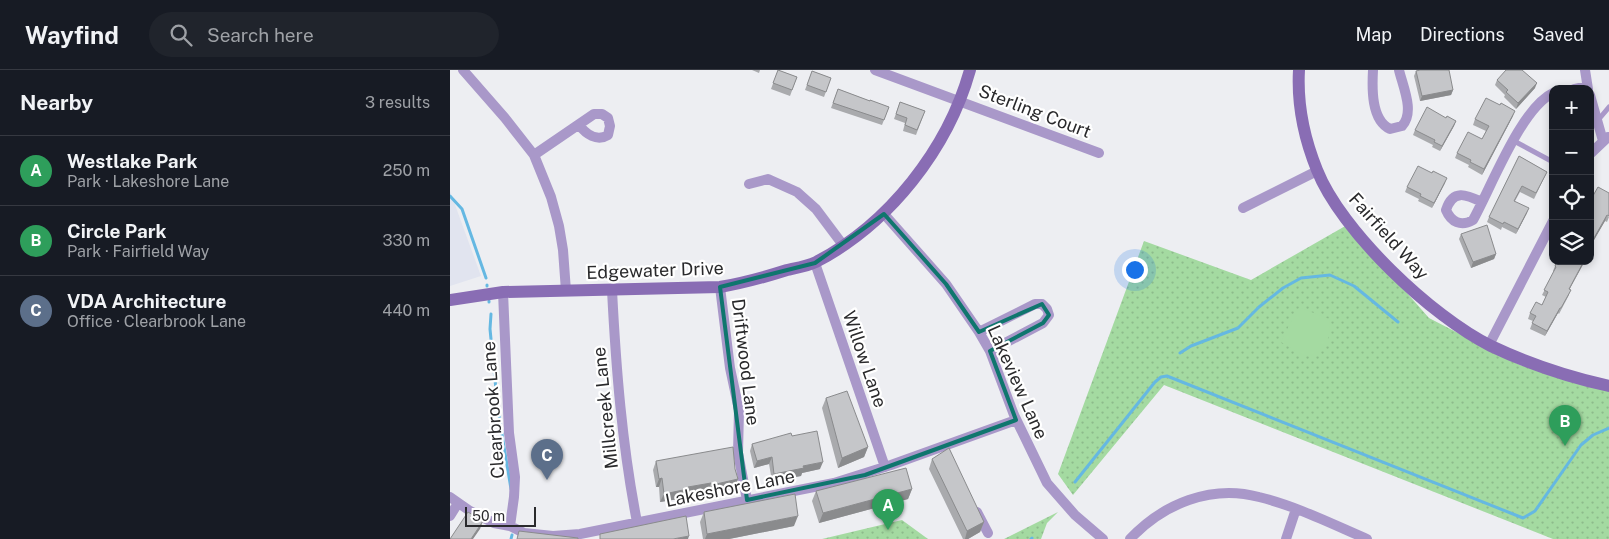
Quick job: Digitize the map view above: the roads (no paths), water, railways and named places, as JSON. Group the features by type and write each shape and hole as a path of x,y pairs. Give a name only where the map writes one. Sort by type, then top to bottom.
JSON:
{"street":[{"path":"463,70 534,155 551,197 559,226 566,291"},
{"name":"Sterling Court","path":"875,70 1099,153"},
{"name":"Edgewater Drive","path":"450,300 503,292 720,287 815,263 884,214 911,184 934,150 960,100 970,70"},
{"name":"Fairfield Way","path":"1299,70 1303,131 1317,171 1331,198 1385,264 1434,308 1489,345 1551,371 1609,386"},
{"path":"1373,70 1374,100 1381,122 1390,129 1402,126 1408,116 1408,108 1399,70"},
{"path":"1585,70 1588,85"},
{"path":"1482,202 1529,114 1545,96 1549,94"},
{"path":"1594,106 1606,139 1594,150"},
{"path":"534,155 578,125"},
{"path":"1243,208 1317,171"},
{"path":"749,184 768,179 797,192 816,209 842,245"},
{"name":"Lakeview Lane","path":"884,214 946,284 979,332 990,351 1016,420 1047,483 1075,515 1103,539"},
{"path":"1489,345 1549,229"},
{"name":"Willow Lane","path":"815,263 885,467"},
{"name":"Driftwood Lane","path":"720,287 730,368 739,410 738,453 747,500"},
{"name":"Millcreek Lane","path":"612,290 617,386 628,475 637,522"},
{"name":"Clearbrook Lane","path":"503,292 509,433 515,477 510,526"},
{"path":"979,332 1035,304 1042,304 1047,309 1049,315 1044,323 990,351"},
{"name":"Lakeshore Lane","path":"454,500 494,524 510,526 524,533 567,536 834,483 947,449 1016,420"},
{"path":"1130,539 1146,523 1180,502 1208,495 1236,493 1258,496 1296,509 1366,539"},
{"path":"450,516 454,500"},
{"path":"974,504 988,533"},
{"path":"1286,539 1296,509"}],"lane":[{"path":"1598,119 1609,107"},
{"path":"1514,142 1549,160"}],"waterway":[{"path":"450,196 462,209 486,278"},
{"path":"1180,353 1191,346 1238,328 1259,307 1283,288 1301,278 1330,275 1354,286 1398,322"},
{"path":"491,314 490,329 498,410 511,489"},
{"path":"1075,482 1155,382 1161,377 1167,376 1523,518 1535,511 1581,445 1593,435 1609,428"},
{"path":"511,539 512,535"}],"place":[{"name":"Circle Park","path":"1565,446"},
{"name":"VDA Architecture","path":"547,480"},
{"name":"Westlake Park","path":"888,530"}]}
